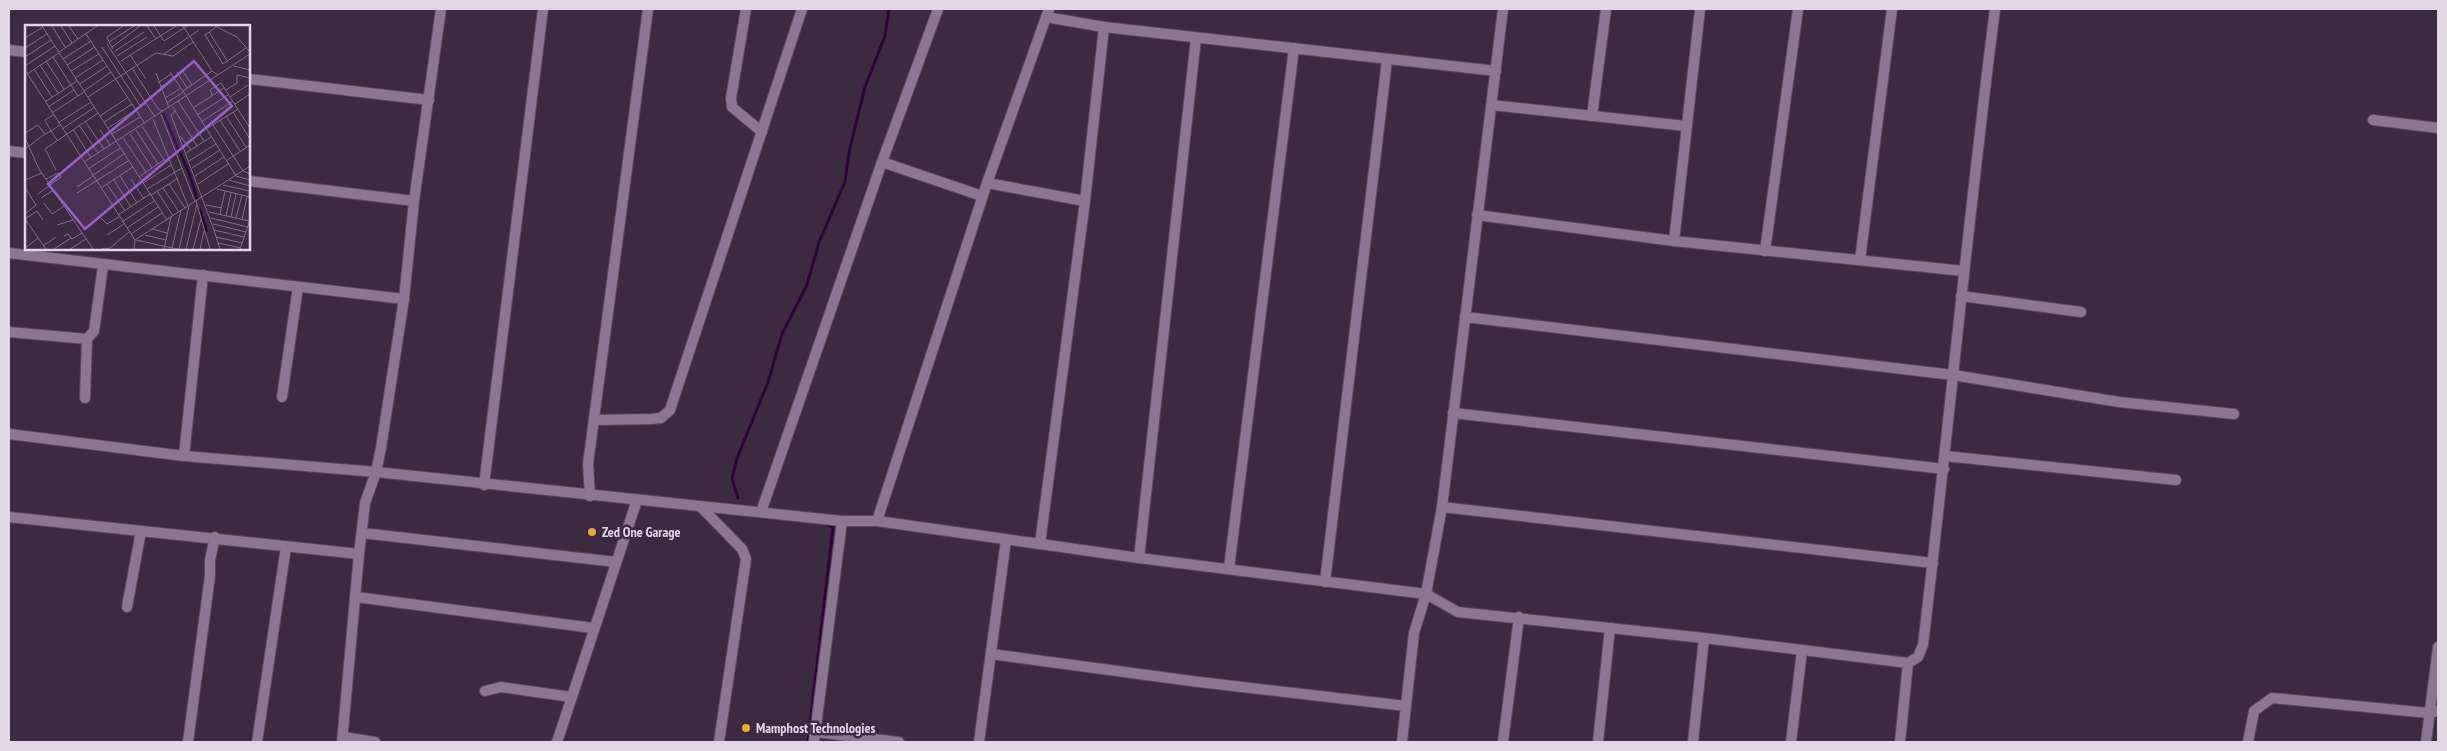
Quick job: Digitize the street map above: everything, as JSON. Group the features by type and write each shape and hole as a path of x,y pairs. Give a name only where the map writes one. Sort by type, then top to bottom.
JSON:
{"street":[{"path":"375,742 342,740 359,554 366,503 376,472 404,299 414,201 441,9"},
{"path":"484,485 543,9"},
{"path":"590,496 588,464 648,9"},
{"path":"746,9 732,106 762,132"},
{"path":"594,420 652,420 661,418 670,410 802,9"},
{"path":"761,512 882,162 938,9"},
{"path":"1402,742 1414,633 1426,594 1442,507 1503,9"},
{"path":"1592,116 1606,9"},
{"path":"1674,241 1700,9"},
{"path":"1765,251 1798,9"},
{"path":"1860,260 1892,9"},
{"path":"9,434 184,456 376,472 484,485 842,521 876,521 1139,558 1426,594 1458,612 1704,638 1908,664 1918,657 1923,645 1995,9"},
{"path":"876,521 986,183 1047,13 1104,27 1387,60 1496,70"},
{"path":"1040,544 1085,201 1104,27"},
{"path":"1139,558 1196,38"},
{"path":"1229,568 1294,48"},
{"path":"9,50 25,52"},
{"path":"1325,582 1387,60"},
{"path":"250,79 429,100"},
{"path":"1491,105 1686,126"},
{"path":"2373,120 2438,128"},
{"path":"9,150 25,153"},
{"path":"882,162 982,196"},
{"path":"250,180 414,201"},
{"path":"986,183 1085,201"},
{"path":"1477,215 1674,241 1964,271"},
{"path":"9,253 103,266 203,275 404,299"},
{"path":"86,398 87,339 94,330 103,266"},
{"path":"184,456 203,275"},
{"path":"282,398 298,287"},
{"path":"1961,296 2080,312"},
{"path":"1465,318 1953,375 2119,402 2234,414"},
{"path":"9,332 87,339"},
{"path":"1453,413 1944,469"},
{"path":"1945,456 2176,480"},
{"path":"557,742 636,500"},
{"path":"700,506 742,549 746,559 719,742"},
{"path":"1442,507 1933,562"},
{"path":"9,517 215,537 286,547 359,554"},
{"path":"842,521 814,737 895,742"},
{"path":"127,607 141,531"},
{"path":"362,533 616,562"},
{"path":"188,742 210,576 210,560 215,537"},
{"path":"979,742 1006,540"},
{"path":"257,742 286,547"},
{"path":"356,597 593,628"},
{"path":"1503,742 1519,617"},
{"path":"1598,742 1610,628"},
{"path":"1693,742 1704,638"},
{"path":"2426,742 2434,712 2438,646"},
{"path":"1791,742 1802,651"},
{"path":"991,654 1191,681 1406,706"},
{"path":"1900,742 1908,664"},
{"path":"485,691 501,686 571,697"},
{"path":"2248,742 2254,711 2272,698 2434,712"}],"waterway":[{"path":"738,498 732,479 736,461 768,382 782,334 807,285 819,242 845,182 849,152 865,87 885,36 889,9"},
{"path":"808,742 833,528 825,523"}],"place":[{"name":"Zed One Garage","path":"592,532"},
{"name":"Mamphost Technologies","path":"746,728"}]}
